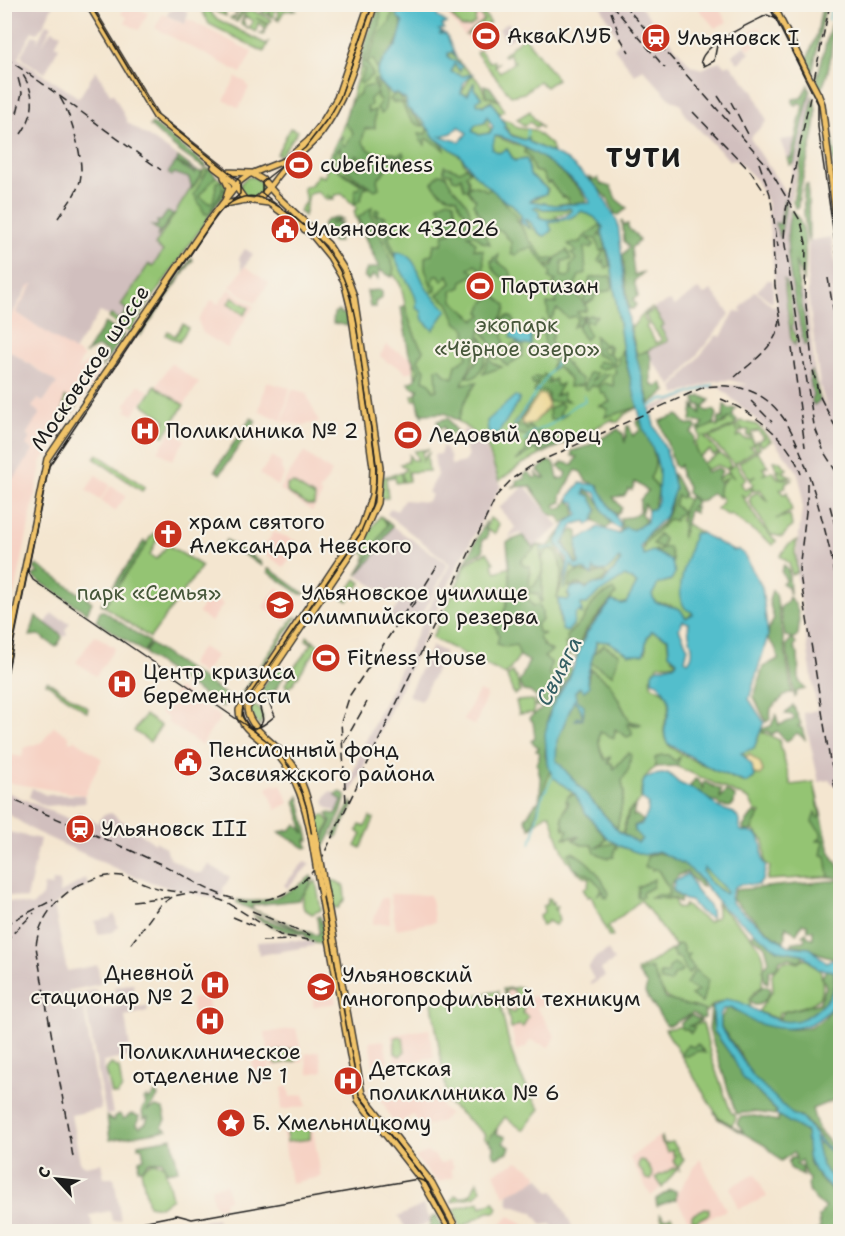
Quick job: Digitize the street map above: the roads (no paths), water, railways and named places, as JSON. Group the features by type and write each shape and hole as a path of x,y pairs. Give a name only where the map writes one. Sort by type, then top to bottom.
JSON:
{"main road":[{"path":"86,4 152,118 221,173 236,187 245,200"},
{"path":"86,4 159,121 226,172 251,173 264,180 303,222 330,257 347,291 380,468 375,508 362,537 312,604 244,704 239,715 244,727 268,744 286,765 302,797 313,836 361,1099 428,1191 451,1232"},
{"path":"236,187 243,178 251,173 280,164 302,147 324,120 341,94 369,4"},
{"path":"259,198 320,134 341,94 375,4"},
{"path":"773,4 822,104 840,250"},
{"path":"219,208 229,192 227,182 221,173"},
{"path":"259,198 264,180"},
{"path":"274,180 277,196"},
{"name":"Московское шоссе","path":"4,671 45,463 219,208 236,187"},
{"path":"219,208 231,200 259,198 303,222"},
{"path":"244,704 248,716 293,766 307,795 313,823 313,836"},
{"path":"361,1099 435,1187 458,1232"},
{"path":"428,1191 435,1187"}],"water":[{"path":"398,5 432,5 438,17 447,23 442,25 444,29 439,30 443,32 439,34 446,34 457,60 452,52 448,53 448,57 462,66 460,71 454,64 451,72 463,76 472,74 464,82 461,93 468,95 474,82 474,89 482,98 477,100 477,104 483,106 492,102 505,124 504,128 512,136 524,140 528,138 529,142 567,160 598,188 618,223 630,331 654,425 666,450 675,489 665,517 648,533 640,547 644,555 652,551 671,560 675,573 671,580 658,584 652,595 655,602 680,609 686,618 693,614 686,609 680,593 683,572 694,533 701,533 733,551 739,550 743,553 762,587 768,636 749,699 764,722 754,748 741,753 752,765 754,778 746,783 714,770 667,743 665,731 669,704 667,696 658,683 652,681 652,673 656,669 676,664 677,661 669,654 668,638 652,631 647,637 644,654 629,654 609,642 597,641 587,676 589,687 584,691 579,687 575,692 576,699 584,705 583,719 575,720 583,717 580,707 574,700 557,741 556,760 619,832 638,843 642,839 635,831 635,826 642,824 648,812 648,804 642,799 642,784 647,777 668,773 679,783 701,793 719,808 734,813 740,821 740,830 759,837 766,866 763,880 758,885 741,884 734,887 730,898 733,904 770,934 789,946 810,948 826,962 832,959 839,961 841,984 833,1005 825,1014 808,1025 777,1028 754,1022 731,1007 723,1009 720,1015 721,1028 753,1076 792,1114 803,1119 823,1144 837,1153 839,1158 818,1142 815,1137 822,1166 840,1186 840,1197 815,1172 808,1157 806,1132 777,1115 777,1111 743,1078 733,1058 714,1031 713,1007 726,999 740,1002 775,1019 794,1021 803,1019 813,1013 830,996 835,985 834,971 818,969 803,954 778,950 723,908 696,874 682,863 658,851 644,855 608,839 585,812 575,794 553,777 547,764 545,734 551,708 569,678 586,634 612,601 626,603 637,583 625,576 600,592 587,604 581,604 582,614 580,611 575,614 573,625 567,632 562,630 558,599 568,600 570,598 568,592 573,587 582,586 586,589 594,584 603,584 621,561 619,558 608,570 596,571 594,568 592,575 583,569 576,570 571,565 564,589 568,560 556,542 567,522 578,515 575,502 569,501 569,496 580,483 597,485 621,525 619,529 613,525 603,511 596,493 585,489 584,494 590,496 597,510 593,521 588,525 586,521 574,524 563,544 576,565 579,564 577,540 598,527 619,534 625,527 633,530 647,522 648,510 653,509 658,501 659,470 655,454 643,428 622,345 611,262 602,232 603,227 594,217 582,211 570,218 549,223 552,231 545,236 540,234 526,219 523,219 531,229 521,223 521,215 512,204 505,201 475,175 461,156 435,138 423,121 407,108 406,100 396,93 392,94 378,81 377,71 386,56 397,45 403,23 397,16","holes":["487,116 493,127 490,133 479,135 472,131 475,125 485,122","459,126 467,133 460,142 440,136 452,133","495,136 505,138 534,152 565,174 586,195 590,203 555,205 530,201 532,198 546,194 547,189 530,175 527,159 514,161 507,149 499,153 492,149","537,206 543,209 570,208 572,211 561,218 547,219 539,217 539,212 533,208","683,621 689,623 692,652 688,662 685,660 688,648 679,629","704,868 727,891 725,894 710,882 703,872"]},
{"path":"395,252 409,257 426,288 447,310 433,330 423,320 421,311 416,308 415,295 399,265"},
{"path":"528,328 531,330 531,345 521,344 510,337 512,332"},
{"path":"515,396 519,397 519,401 499,432 494,435 488,432 487,421"},
{"path":"687,874 696,891 709,906 711,918 700,912 691,901 685,900 673,891 674,882"}],"waterway":[{"path":"829,21 831,4"},
{"path":"527,137 528,129"},
{"path":"514,425 557,362"},
{"path":"651,406 662,399 671,400 713,385"},
{"path":"524,441 533,432 552,424 575,405 585,401 584,395"},
{"path":"512,436 516,429"},
{"path":"542,549 557,546"},
{"path":"533,837 541,799 553,777"},
{"path":"530,844 532,838"}],"tram line":[{"path":"90,4 155,113 240,181 240,194 232,201"},
{"path":"270,199 262,193 262,182 305,148 331,114 340,98 373,4"},
{"path":"768,4 818,104 818,127 840,276"},
{"path":"717,45 714,61 704,66 701,61 704,54 719,41 767,15 777,19"},
{"path":"4,690 49,466 217,215 240,198 255,197 272,202 306,227 324,246 338,266 347,288 358,335 374,448 376,482 372,505 360,534 243,705 242,716 248,726"},
{"path":"27,569 33,580 257,733 275,749 295,776 307,809 359,1095 425,1180 453,1232"},
{"path":"250,727 253,728 257,728 260,727 275,716 269,702 265,701 260,705 262,723 260,725 256,728 250,727"},
{"path":"92,1232 177,1215 192,1219 418,1179 428,1183"}],"railway":[{"path":"611,4 665,68"},
{"path":"623,4 767,165 801,222 806,243 805,296 813,370 819,395 840,436"},
{"path":"830,4 786,210 784,239 814,425 824,452 840,478"},
{"path":"611,12 621,39 629,52"},
{"path":"4,57 161,170"},
{"path":"21,72 32,95 32,111 21,134"},
{"path":"17,74 22,93 17,113"},
{"path":"4,78 4,94"},
{"path":"58,218 76,191 81,172 76,137 59,96"},
{"path":"718,96 730,114"},
{"path":"731,102 749,136"},
{"path":"693,112 751,172 765,193"},
{"path":"4,136 14,119"},
{"path":"759,163 770,194 778,247"},
{"path":"773,240 775,286 782,326"},
{"path":"828,278 840,351"},
{"path":"735,377 764,352 779,328 780,318"},
{"path":"792,348 805,447"},
{"path":"4,796 163,865 227,897 239,900 262,900 273,898 292,889 309,876 322,858 497,495 513,478 534,464 704,387 729,386 750,391 767,400 791,430 807,469 818,505 840,602"},
{"path":"721,399 758,419 769,428 788,449 801,474"},
{"path":"751,401 772,422"},
{"path":"807,483 807,504 799,569 830,761 840,786"},
{"path":"830,506 840,544"},
{"path":"411,608 437,566"},
{"path":"346,802 341,722 350,695 413,600"},
{"path":"344,743 367,702"},
{"path":"833,779 840,811"},
{"path":"76,886 95,879 122,876 152,887 182,892"},
{"path":"73,1157 36,947 41,927 51,909 65,894 83,883"},
{"path":"131,944 160,905 174,896 189,893 210,896 228,903 280,935 315,941"},
{"path":"133,901 170,897"},
{"path":"4,925 53,900"},
{"path":"252,911 310,935"},
{"path":"4,942 34,913"},
{"path":"233,917 257,927"},
{"path":"262,941 290,940"}],"place":[{"name":"АкваКЛУБ","path":"486,36"},
{"name":"Ульяновск I","path":"656,38"},
{"name":"cubefitness","path":"299,165"},
{"name":"Ульяновск 432026","path":"285,229"},
{"name":"Партизан","path":"480,286"},
{"name":"Поликлиника № 2","path":"145,431"},
{"name":"Ледовый дворец","path":"408,435"},
{"name":"храм святого Александра Невского","path":"168,534"},
{"name":"Ульяновское училище олимпийского резерва","path":"280,605"},
{"name":"Fitness House","path":"326,658"},
{"name":"Центр кризиса беременности","path":"122,684"},
{"name":"Пенсионный фонд Засвияжского района","path":"188,762"},
{"name":"Ульяновск III","path":"80,829"},
{"name":"Дневной стационар № 2","path":"215,985"},
{"name":"Ульяновский многопрофильный техникум","path":"321,987"},
{"name":"Поликлиническое отделение № 1","path":"210,1021"},
{"name":"Детская поликлиника № 6","path":"348,1081"},
{"name":"Б. Хмельницкому","path":"231,1123"}],"district":[{"name":"ТУТИ","path":"644,157"}],"park label":[{"name":"экопарк «Чёрное озеро»","path":"517,337"},
{"name":"парк «Семья»","path":"149,593"}],"water label":[{"name":"Свияга","path":"559,671"}]}
